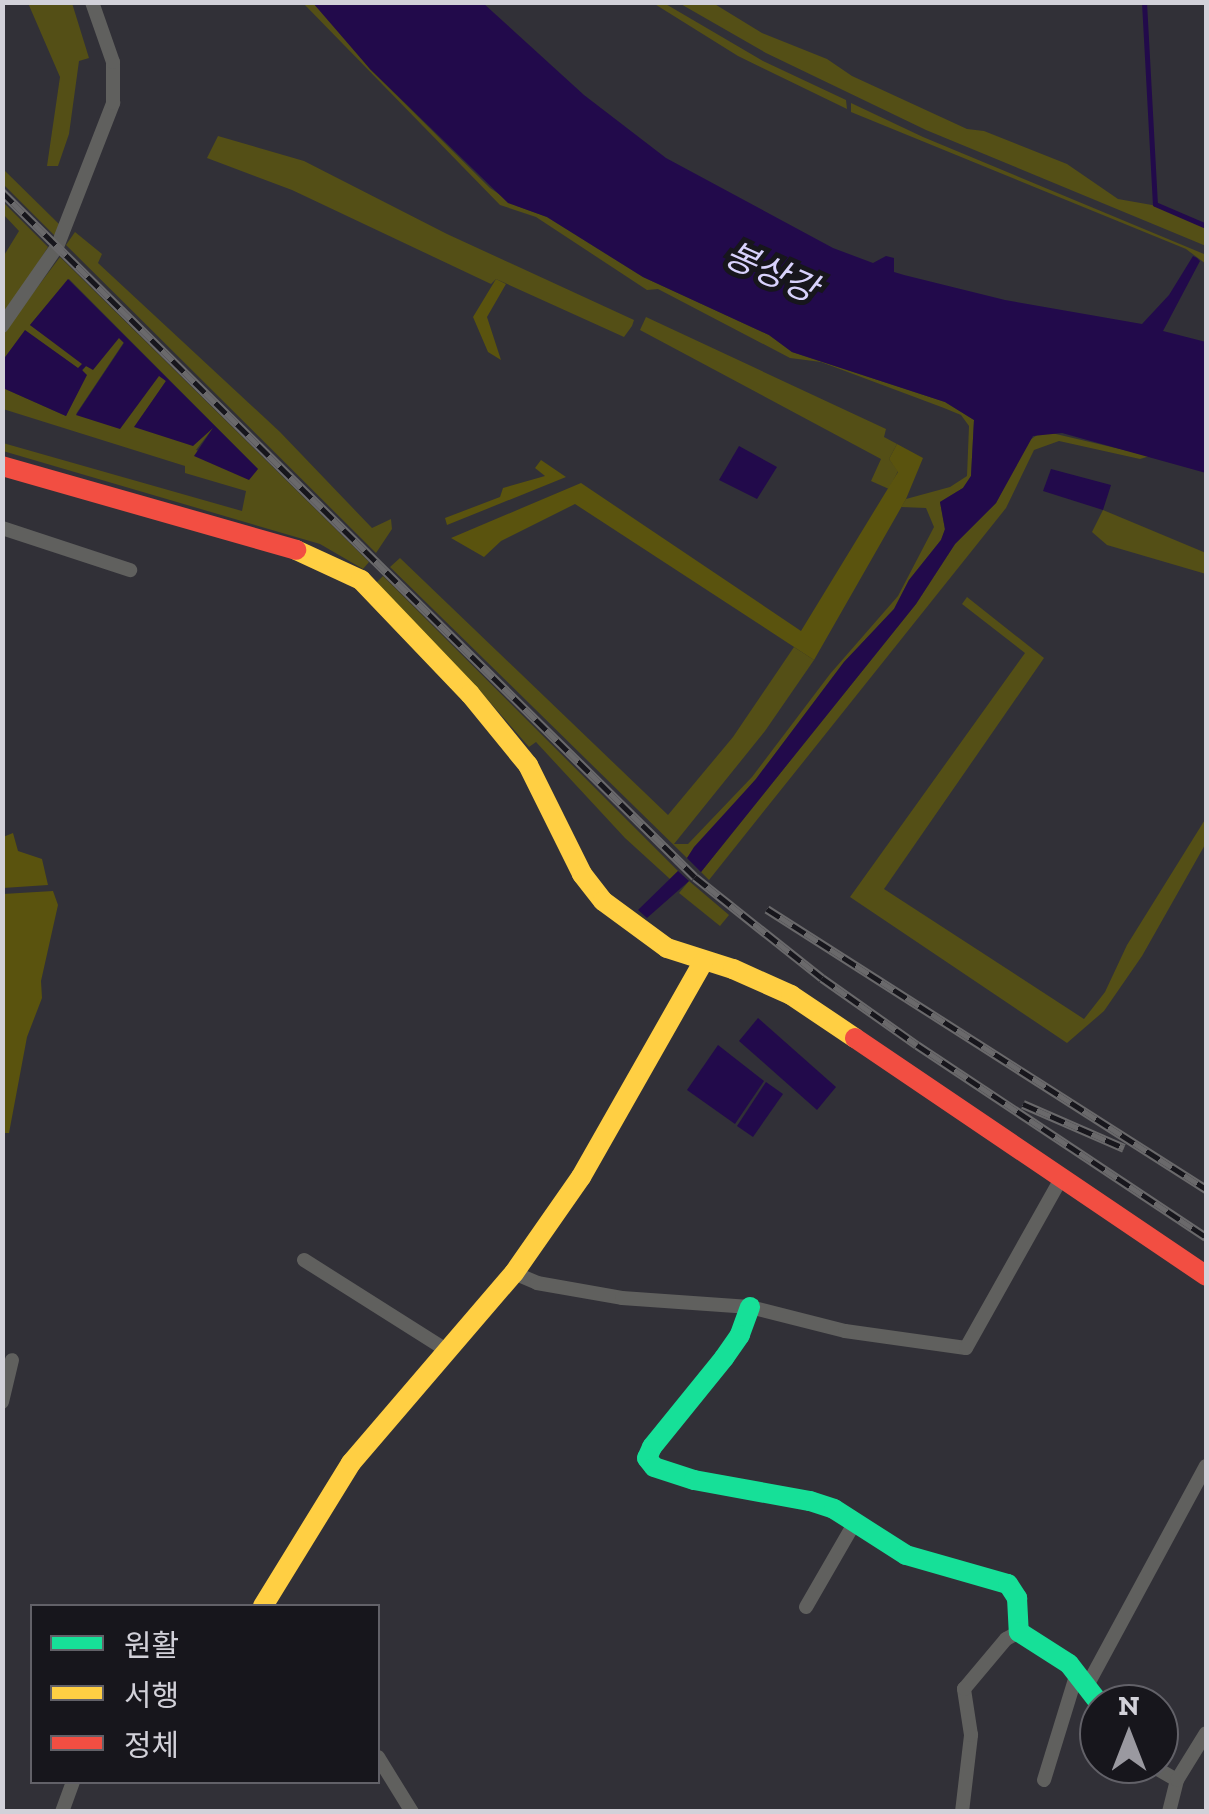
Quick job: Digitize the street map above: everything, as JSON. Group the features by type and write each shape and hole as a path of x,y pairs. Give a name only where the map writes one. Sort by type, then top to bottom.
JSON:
{"street":[{"path":"2,326 57,247 113,102 114,62 92,2"},
{"path":"2,466 302,550 361,580 470,694 528,765 582,874 603,901 668,948 734,969 792,995 1206,1276"},
{"path":"2,528 130,570"},
{"path":"274,1601 351,1463 514,1273 581,1177 660,1044 703,962"},
{"path":"514,1273 537,1282 622,1298 750,1307 845,1331 966,1348 1062,1177"},
{"path":"304,1260 448,1351"},
{"path":"750,1307 740,1335 648,1458 654,1466 694,1480 810,1501 834,1510 906,1554 1008,1584 1017,1598 1019,1632"},
{"path":"2,1402 12,1360"},
{"path":"1044,1780 1082,1678 1206,1466"},
{"path":"806,1607 854,1524"},
{"path":"1019,1632 1086,1684"},
{"path":"962,1812 970,1735 964,1688 1006,1640 1019,1632"},
{"path":"1179,1777 1206,1733"},
{"path":"380,1760 412,1812"},
{"path":"62,1812 72,1784"},
{"path":"1169,1812 1176,1784"}],"shaded area":[{"path":"28,3 72,3 89,58 79,61 69,134 58,166 47,166 60,77"},
{"path":"303,3 313,3 325,14 370,69 490,188 517,206 547,217 643,277 769,335 792,352 945,402 974,420 971,476 963,488 940,502 945,530 941,540 909,580 894,609 844,662 756,779 687,858 390,567 400,558 668,815 733,737 794,647 814,660 765,731 674,844 688,844 752,777 830,674 898,596 934,527 926,508 901,507 906,499 950,487 967,476 969,426 961,415 944,408 821,362 790,358 658,289 647,290 536,217 500,205"},
{"path":"653,3 664,3 763,61 846,100 847,109 738,56"},
{"path":"679,3 713,3 762,33 827,59 852,76 967,129 984,131 1067,164 1118,199 1152,205 1190,219 1206,229 1206,246 926,130 766,53"},
{"path":"851,103 1204,254 1206,264 1186,249 851,112"},
{"path":"218,136 304,161 447,234 634,320 632,326 624,337 496,279 491,284 292,190 207,158"},
{"path":"2,168 62,227 56,237 3,184"},
{"path":"2,201 48,247 3,319 3,257 19,231 3,214"},
{"path":"75,232 102,254 98,263 280,432 372,528 391,519 392,529 376,553 66,245"},
{"path":"60,257 369,562 363,569 320,544 3,451 3,443 242,511 246,491 185,473 185,466 3,409 3,388 66,416 82,371 86,366 93,369 118,337 124,342 76,414 159,375 166,381 135,427 213,428 196,450 258,469 69,279 30,325 83,363 79,369 25,331 3,360 3,333"},
{"path":"496,279 506,284 487,317 501,360 488,352 473,317"},
{"path":"646,317 886,429 884,437 897,444 889,459 898,471 889,489 871,481 881,459 640,330"},
{"path":"1043,431 1150,456 1140,459 1059,441 1034,450 1006,508 709,880 701,872 916,604 955,544 996,503 1027,442"},
{"path":"897,444 923,458 906,499 814,660 575,504 501,541 484,557 451,538 581,483 801,631 898,472 889,459"},
{"path":"541,460 566,477 447,525 445,518 500,497 503,488 545,476 535,468"},
{"path":"1103,510 1206,553 1206,574 1107,545 1092,532"},
{"path":"383,576 678,871 670,879 625,838 536,742 529,747 481,692 381,592 376,583"},
{"path":"967,597 1044,658 884,889 1084,1019 1105,992 1127,945 1206,818 1206,843 1142,956 1104,1011 1067,1043 850,897 1025,653 962,604"},
{"path":"13,833 18,851 42,859 48,885 3,888 3,837"},
{"path":"689,881 729,915 720,926 679,893"},
{"path":"53,891 58,905 41,981 42,998 27,1037 9,1133 3,1133 3,894"}],"water":[{"name":"봉상강","path":"313,3 483,3 584,95 666,158 833,248 873,263 886,256 894,258 894,272 904,275 1005,300 1142,324 1169,295 1193,256 1197,258 1200,261 1163,331 1206,342 1206,473 1062,433 1033,436 996,503 955,544 916,604 701,872 687,858 694,847 756,779 844,662 894,609 909,580 941,540 945,529 940,502 963,488 971,476 974,420 945,402 792,352 769,335 643,277 547,217 508,203 370,69"},
{"path":"68,279 258,469 249,480 194,456 213,428 193,446 134,427 166,381 159,376 120,429 76,415 124,343 119,338 93,370 86,366 82,370 87,375 66,416 3,388 3,360 25,330 78,368 82,364 30,325"},
{"path":"739,446 777,467 757,499 719,480"},
{"path":"1051,469 1111,485 1103,510 1043,491"},
{"path":"678,871 689,881 647,918 638,910"},
{"path":"758,1018 836,1087 817,1110 739,1041"},
{"path":"718,1045 764,1081 735,1124 687,1090"},
{"path":"766,1082 783,1094 753,1137 737,1126"}],"waterway":[{"path":"1144,2 1155,204 1206,226"}],"railway":[{"path":"2,192 695,877 822,978 917,1045 1206,1237"},
{"path":"767,909 1206,1189"},
{"path":"1023,1104 1124,1148"}],"traffic: fast":[{"path":"750,1307 740,1335 724,1358 652,1447 647,1458 654,1467 694,1480 810,1501 834,1509 906,1555 1008,1584 1017,1598 1019,1632 1069,1664 1084,1684"}],"traffic: slow":[{"path":"296,550 361,580 470,694 528,765 582,874 603,901 667,948 733,969 791,995 855,1038"},
{"path":"264,1604 351,1463 514,1273 581,1177 703,962"}],"traffic: jam":[{"path":"2,466 296,550"},
{"path":"855,1038 1206,1276"}]}
